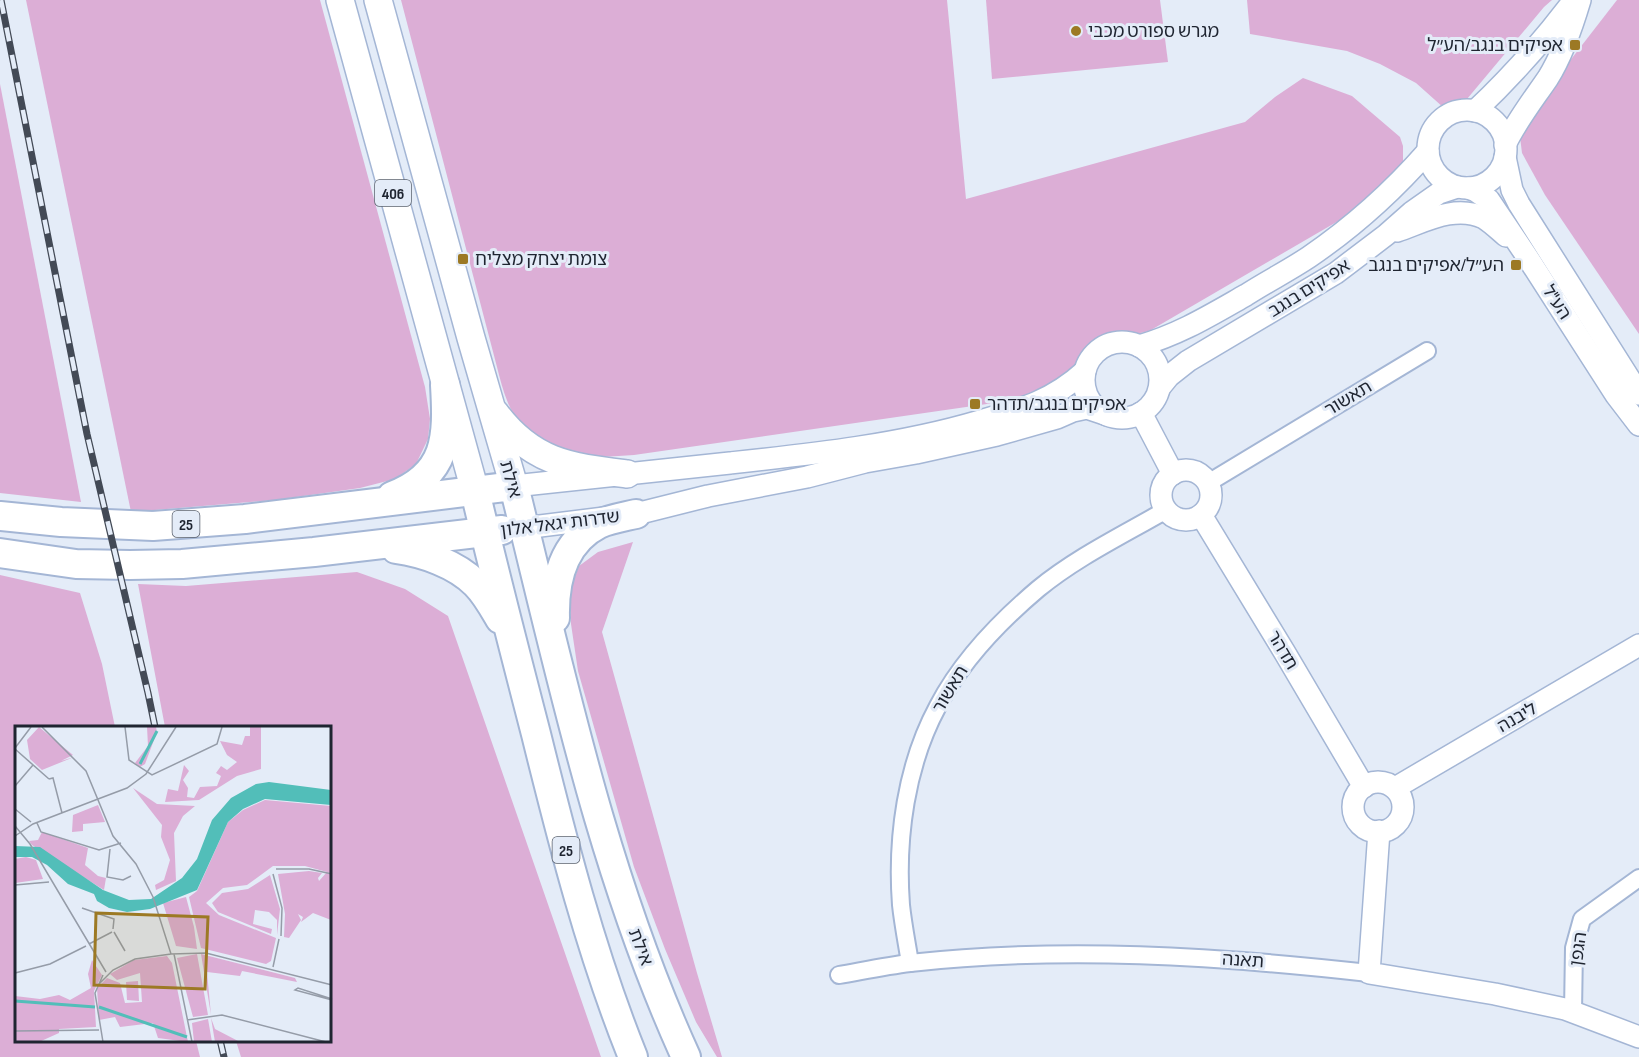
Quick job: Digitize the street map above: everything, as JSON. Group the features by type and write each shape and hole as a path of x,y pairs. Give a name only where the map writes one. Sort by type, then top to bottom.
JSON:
{"highway":[{"path":"371,504 402,492 430,471 440,455 444,441 447,422 446,385"},
{"name":"25","path":"0,516 61,522 153,526 245,519 514,486"},
{"name":"אילת","path":"514,486 587,779 611,861 646,959 686,1057"},
{"name":"אילת","path":"475,490 585,919 616,1015 633,1057"},
{"path":"558,662 555,615 558,576 562,563 571,548 588,531 599,524 636,514"},
{"name":"שדרות יגאל אלון","path":"0,553 76,564 129,566 182,564 524,528"},
{"path":"373,545 407,550 458,570 476,583 487,597 512,639"}],"main road":[{"name":"אילת","path":"340,0 475,490"},
{"name":"אילת","path":"378,0 490,407 514,486"},
{"path":"490,407 515,436 545,457 581,469 627,474"}],"street":[{"path":"1475,111 1533,52 1574,0"},
{"path":"1505,151 1502,133 1496,123 1486,115 1463,110 1451,113 1433,128 1428,151 1430,163 1436,173 1446,182 1462,187 1480,185 1491,179 1500,169 1514,126 1548,78 1560,56 1580,0"},
{"name":"אפיקים בנגב","path":"1139,346 1192,326 1308,257 1392,190 1428,151"},
{"name":"הע\"ל","path":"1505,151 1512,190 1519,204 1639,394"},
{"name":"הע\"ל","path":"1462,187 1476,191 1489,200 1616,395 1639,425"},
{"name":"אפיקים בנגב","path":"1160,387 1169,376 1188,361 1336,273 1439,193 1462,187"},
{"path":"1386,235 1445,214 1459,213 1484,219 1526,255"},
{"path":"1128,343 1139,346 1149,353 1160,375 1160,387 1155,399 1141,413 1124,418 1108,415 1092,403 1086,393 1085,371 1097,352 1106,346 1128,343"},
{"name":"תאשור","path":"1208,483 1428,351"},
{"path":"514,486 848,450 948,431 1040,402 1071,383 1085,371"},
{"name":"שדרות יגאל אלון","path":"524,528 636,514 708,496 807,477 865,462 997,435 1087,408 1108,415"},
{"path":"1141,413 1173,474"},
{"path":"1181,471 1193,471 1200,474 1208,483 1210,498 1208,506 1201,515 1194,519 1182,520 1172,516 1161,500 1165,481 1181,471"},
{"name":"תאשור","path":"910,963 901,904 900,850 906,799 913,770 918,751 937,706 964,664 998,625 1039,588 1089,554 1166,510"},
{"name":"תדהר","path":"1201,515 1364,786"},
{"name":"ליבנה","path":"1395,788 1639,645"},
{"path":"1373,782 1381,782 1395,788 1403,802 1403,810 1397,824 1379,831 1364,827 1355,815 1354,800 1358,792 1373,782"},
{"path":"1369,973 1379,831"},
{"name":"הגפן","path":"1574,1012 1574,948 1582,919 1639,878"},
{"name":"תאנה","path":"838,975 910,963 1064,955 1137,955 1282,963 1369,973 1495,993 1565,1009 1639,1037"}],"shaded area":[{"path":"26,0 320,0 425,387 430,419 428,439 416,464 395,479 360,488 275,500 131,512"},
{"path":"401,0 947,0 966,199 1245,122 1303,78 1352,96 1400,137 1403,146 1403,164 1352,213 1151,330 1110,337 1097,342 1087,350 1073,370 1035,397 634,455 601,457 582,455 559,450 538,438 520,423 508,403"},
{"name":"מגרש ספורט מכבי","path":"986,0 1160,0 1168,62 992,79"},
{"path":"1247,0 1552,0 1467,99 1444,108 1416,83 1380,64 1347,51 1250,34"},
{"path":"1617,0 1639,0 1639,334 1545,195 1522,153 1519,129"},
{"path":"0,84 81,502 0,493"},
{"path":"633,542 602,632 722,1057 717,1057 696,1022 634,867 578,671 571,624 570,590 579,566 598,552"},
{"path":"357,572 405,589 448,616 601,1057 241,1057 236,1042 332,1042 332,726 165,726 138,584 186,586"},
{"path":"0,575 80,593 102,664 115,726 15,726 15,1042 196,1042 200,1057 0,1057"}],"railway":[{"path":"1,0 87,434 155,726"},
{"path":"220,1042 224,1057"}],"place":[{"name":"מגרש ספורט מכבי","path":"1076,31"},
{"name":"אפיקים בנגב/הע״ל","path":"1575,45"},
{"name":"צומת יצחק מצליח","path":"463,259"},
{"name":"הע״ל/אפיקים בנגב","path":"1516,265"},
{"name":"אפיקים בנגב/תדהר","path":"975,404"}]}
